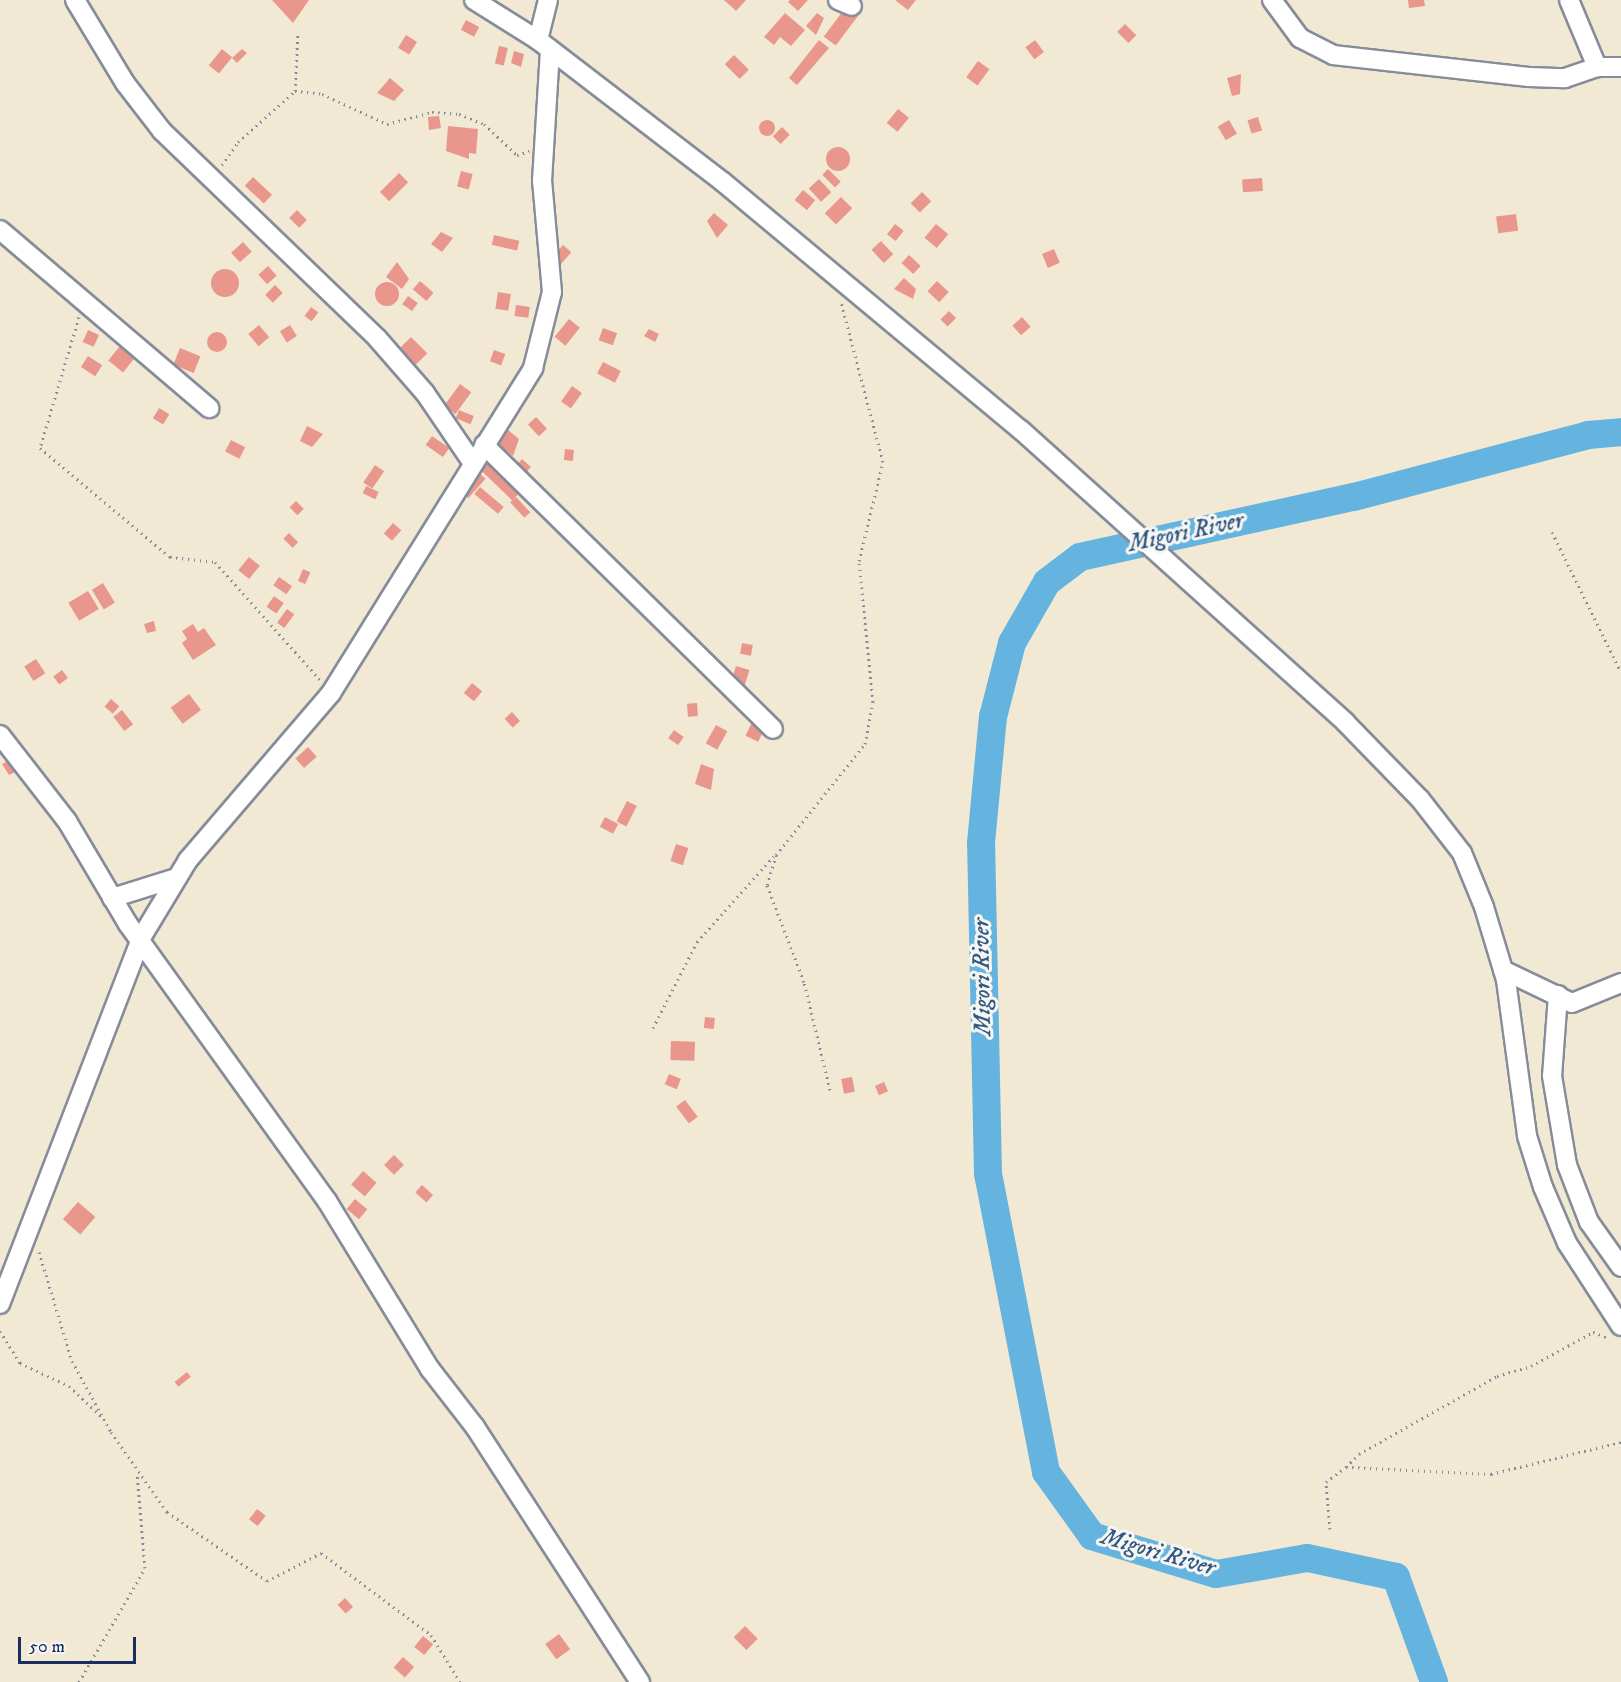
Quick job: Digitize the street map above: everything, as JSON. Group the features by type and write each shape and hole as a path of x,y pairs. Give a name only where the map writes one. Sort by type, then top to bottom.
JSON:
{"street":[{"path":"75,0 125,83 211,182 377,338 425,393 472,462"},
{"path":"474,0 544,45 714,175 1092,494 1222,610 1420,799 1462,853 1503,970 1527,1136 1543,1187 1567,1243 1616,1333"},
{"path":"0,1304 34,1221 141,938 176,878 331,693 472,462 533,368 551,308 542,182 545,144 544,45 548,0"},
{"path":"1272,0 1300,38 1333,55 1529,77 1565,78 1597,67 1621,67"},
{"path":"1569,0 1597,67"},
{"path":"0,231 209,408"},
{"path":"484,445 773,729"},
{"path":"0,735 67,821 112,898 327,1201 430,1369 475,1427 639,1682"},
{"path":"112,898 176,878"},
{"path":"1503,970 1579,1003 1621,983"},
{"path":"1558,995 1552,1076 1567,1165 1589,1222 1621,1267"}],"path":[{"path":"211,182 238,142 295,91 298,32"},
{"path":"295,91 322,94 387,124 432,112 459,114 484,124 517,155 545,144"},
{"path":"653,1028 697,942 776,855 865,744 873,702 859,561 883,462 835,277"},
{"path":"84,301 40,448 170,557 215,562 331,693"},
{"path":"1552,532 1621,672"},
{"path":"776,855 767,885 804,982 830,1090"},
{"path":"34,1221 64,1341 105,1420 137,1471 167,1512 267,1581 321,1553 431,1635 460,1682"},
{"path":"0,1331 20,1363 69,1386 105,1420"},
{"path":"1330,1529 1326,1482 1367,1449 1497,1376 1531,1366 1593,1332 1616,1333"},
{"path":"1346,1467 1491,1474 1621,1442"},
{"path":"79,1682 145,1568 137,1471"}],"building":[{"path":"272,0 309,0 293,23"},
{"path":"724,0 746,0 736,11"},
{"path":"790,0 808,0 798,11 788,2"},
{"path":"895,0 916,0 908,10"},
{"path":"1408,0 1424,0 1425,6 1409,8"},
{"path":"846,7 858,16 836,46 824,37"},
{"path":"785,13 805,30 791,46 780,37 774,45 764,37"},
{"path":"817,13 824,18 816,35 806,26"},
{"path":"466,20 479,27 474,37 461,30"},
{"path":"1125,24 1136,35 1129,43 1117,32"},
{"path":"406,35 417,42 409,55 398,48"},
{"path":"819,40 829,48 797,85 789,78"},
{"path":"1035,40 1044,52 1034,59 1025,47"},
{"path":"499,46 508,48 504,66 495,64"},
{"path":"222,49 232,57 219,74 209,65"},
{"path":"242,49 247,53 237,63 232,58"},
{"path":"514,51 524,54 521,67 511,63"},
{"path":"734,55 749,70 740,79 725,64"},
{"path":"978,61 989,69 978,85 966,77"},
{"path":"1241,74 1240,94 1232,96 1227,78"},
{"path":"390,78 404,90 394,101 377,93"},
{"path":"898,109 909,118 898,132 887,123"},
{"path":"439,116 441,128 429,130 428,117"},
{"path":"1258,117 1262,130 1252,134 1247,120"},
{"path":"764,120 770,120 775,128 773,134 764,136 759,131 759,125"},
{"path":"1229,120 1237,134 1226,140 1218,126"},
{"path":"448,126 478,129 476,154 469,153 469,159 446,151"},
{"path":"782,127 790,135 781,144 773,136"},
{"path":"838,147 847,150 850,159 847,168 838,171 829,168 826,159 829,150"},
{"path":"828,169 841,182 835,187 822,175"},
{"path":"461,171 473,174 469,189 457,187"},
{"path":"399,173 408,182 389,201 380,192"},
{"path":"253,177 272,195 264,204 245,186"},
{"path":"1262,178 1263,191 1243,192 1242,179"},
{"path":"819,179 831,192 821,202 809,189"},
{"path":"803,190 815,200 807,210 795,200"},
{"path":"922,192 931,201 920,213 911,203"},
{"path":"841,197 852,208 836,225 825,213"},
{"path":"297,210 307,220 299,228 289,218"},
{"path":"714,213 728,225 717,238 707,221"},
{"path":"1516,214 1518,231 1498,233 1496,216"},
{"path":"895,224 904,231 896,241 887,234"},
{"path":"936,224 948,234 937,248 924,238"},
{"path":"441,232 453,238 442,252 431,244"},
{"path":"494,235 519,241 517,251 492,245"},
{"path":"881,241 893,254 884,263 871,250"},
{"path":"243,242 252,252 240,262 231,253"},
{"path":"563,245 571,252 561,264 553,257"},
{"path":"1054,249 1060,263 1048,268 1042,254"},
{"path":"909,255 921,266 913,274 901,263"},
{"path":"397,262 409,279 402,289 386,277"},
{"path":"268,266 277,276 267,284 258,275"},
{"path":"225,269 235,273 239,283 235,293 225,297 215,293 211,283 215,273"},
{"path":"904,278 916,289 913,299 894,289"},
{"path":"420,281 434,293 426,301 413,289"},
{"path":"937,281 949,292 939,302 927,291"},
{"path":"387,282 395,286 399,294 395,302 387,306 379,302 375,294 379,286"},
{"path":"275,285 283,293 273,303 265,295"},
{"path":"498,292 511,294 508,311 495,309"},
{"path":"408,296 418,303 412,311 402,304"},
{"path":"516,305 530,307 528,318 514,316"},
{"path":"311,307 318,312 312,321 305,316"},
{"path":"949,311 956,318 948,327 941,319"},
{"path":"1022,317 1031,327 1021,335 1012,326"},
{"path":"569,319 580,328 565,346 555,337"},
{"path":"259,325 269,337 259,346 248,334"},
{"path":"290,325 297,336 287,342 280,331"},
{"path":"603,328 617,333 613,345 599,340"},
{"path":"649,329 659,334 655,342 644,336"},
{"path":"88,330 99,335 94,347 83,342"},
{"path":"217,332 224,335 227,342 224,349 217,352 210,349 207,342 210,335"},
{"path":"411,337 427,353 416,365 400,348"},
{"path":"124,341 139,353 123,372 108,360"},
{"path":"180,348 200,356 194,373 173,365"},
{"path":"494,350 505,354 501,365 490,361"},
{"path":"88,356 102,365 95,376 81,367"},
{"path":"603,362 621,371 615,383 597,374"},
{"path":"460,384 471,392 455,414 444,406"},
{"path":"572,386 582,393 571,408 561,402"},
{"path":"159,408 169,414 163,424 153,418"},
{"path":"459,410 474,416 470,424 456,418"},
{"path":"536,417 547,429 539,436 528,425"},
{"path":"307,426 323,434 312,447 300,441"},
{"path":"508,430 519,439 513,456 497,443"},
{"path":"432,436 449,448 443,457 426,445"},
{"path":"231,440 245,447 239,459 225,452"},
{"path":"565,449 574,450 573,461 564,460"},
{"path":"481,455 520,493 512,500 473,463"},
{"path":"522,459 531,467 524,475 515,467"},
{"path":"375,465 384,471 372,489 363,482"},
{"path":"476,470 486,479 468,498 459,489"},
{"path":"366,486 379,492 375,499 363,493"},
{"path":"480,487 504,507 498,514 474,494"},
{"path":"516,497 530,512 524,518 510,502"},
{"path":"296,501 304,509 297,515 290,507"},
{"path":"393,523 401,530 392,541 384,534"},
{"path":"289,533 298,542 293,548 283,539"},
{"path":"249,557 260,566 249,579 238,570"},
{"path":"303,569 310,572 305,584 298,581"},
{"path":"279,577 292,586 286,594 273,585"},
{"path":"103,583 115,603 104,609 92,590"},
{"path":"88,591 99,609 79,621 68,603"},
{"path":"274,596 284,603 276,614 267,607"},
{"path":"287,609 294,614 284,628 277,623"},
{"path":"154,621 156,631 147,633 144,624"},
{"path":"193,624 198,632 204,628 216,645 193,660 182,643 187,639 182,631"},
{"path":"742,643 753,645 751,656 740,654"},
{"path":"36,659 45,673 34,681 24,667"},
{"path":"736,666 749,670 744,687 731,683"},
{"path":"62,670 68,678 59,685 53,677"},
{"path":"472,683 482,691 474,701 464,693"},
{"path":"189,694 201,710 183,724 171,708"},
{"path":"111,699 119,706 113,714 104,707"},
{"path":"697,703 698,716 688,717 687,704"},
{"path":"122,710 133,724 124,731 113,717"},
{"path":"512,712 520,721 513,728 505,719"},
{"path":"751,724 764,730 758,742 746,736"},
{"path":"716,725 727,731 717,750 706,743"},
{"path":"674,730 684,737 678,745 668,738"},
{"path":"308,747 317,757 304,768 295,758"},
{"path":"12,759 19,770 9,775 2,764"},
{"path":"701,764 714,769 711,790 695,784"},
{"path":"627,801 637,806 626,826 617,821"},
{"path":"605,817 618,824 613,834 600,827"},
{"path":"676,844 688,848 683,865 670,861"},
{"path":"705,1017 715,1018 714,1029 704,1028"},
{"path":"671,1041 695,1042 694,1061 670,1060"},
{"path":"669,1074 681,1079 677,1089 665,1084"},
{"path":"852,1077 855,1092 844,1094 841,1079"},
{"path":"884,1082 888,1091 879,1095 875,1086"},
{"path":"685,1100 698,1117 689,1123 676,1107"},
{"path":"394,1155 404,1165 394,1175 384,1165"},
{"path":"363,1171 377,1183 365,1196 351,1185"},
{"path":"422,1185 433,1195 426,1202 415,1192"},
{"path":"355,1199 367,1209 359,1219 347,1209"},
{"path":"78,1202 95,1217 80,1234 63,1219"},
{"path":"187,1372 191,1377 178,1387 175,1382"},
{"path":"257,1509 266,1516 258,1526 249,1519"},
{"path":"345,1598 353,1607 346,1614 338,1605"},
{"path":"745,1626 758,1639 746,1650 734,1637"},
{"path":"559,1634 570,1649 556,1659 545,1644"},
{"path":"423,1636 433,1644 424,1655 414,1647"},
{"path":"403,1657 414,1667 405,1677 394,1667"}],"waterway":[{"name":"Migori River","path":"1434,1682 1396,1577 1307,1558 1216,1574 1092,1536 1046,1472 988,1174 981,843 993,717 1012,643 1047,582 1080,557 1354,497 1588,435 1621,432"}]}
